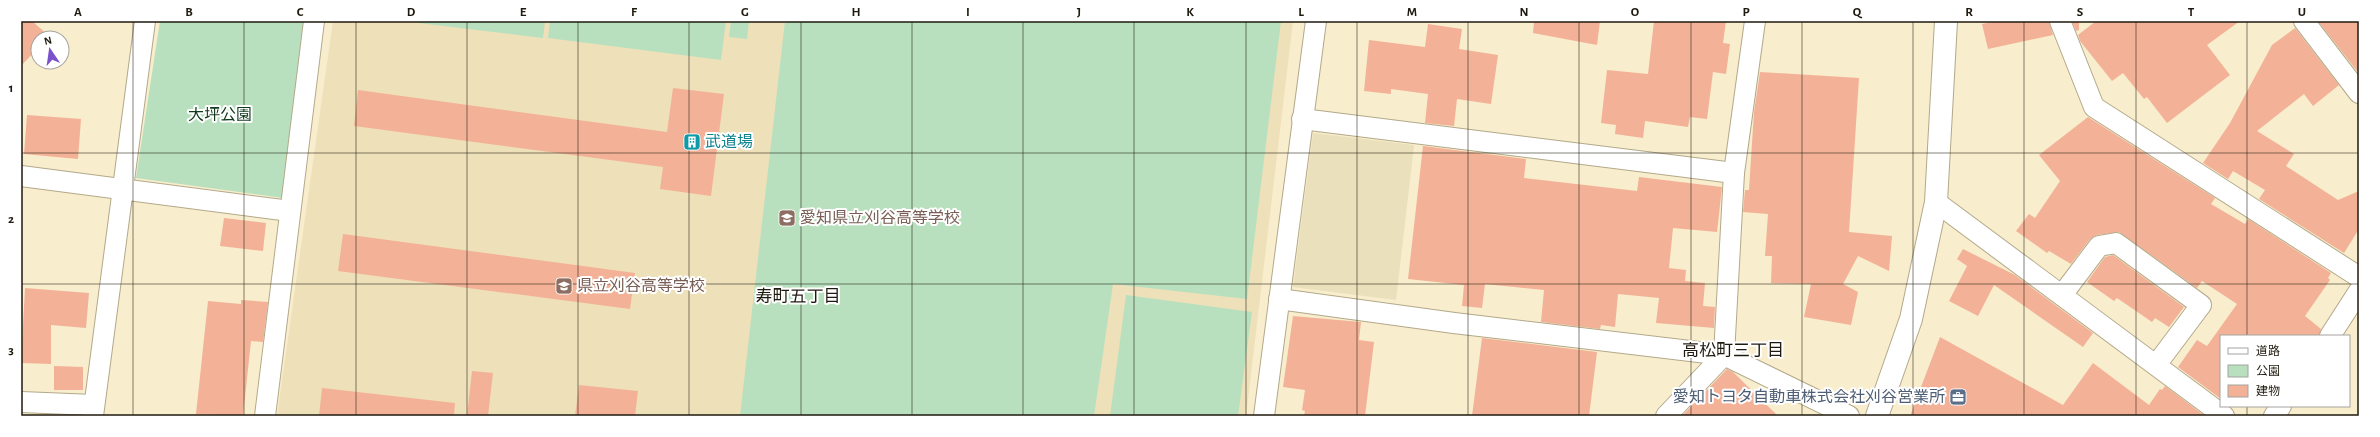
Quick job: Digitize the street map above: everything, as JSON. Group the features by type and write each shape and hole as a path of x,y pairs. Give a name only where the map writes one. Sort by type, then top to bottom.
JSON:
{"street":[{"path":"21,402 93,411 145,21"},
{"path":"265,416 314,21"},
{"path":"1264,416 1316,21"},
{"path":"1666,416 1724,355 1734,173 1755,21"},
{"path":"1877,416 1911,319 1936,202 1946,21"},
{"path":"2060,21 2094,107 2359,277"},
{"path":"2304,21 2359,93"},
{"path":"1302,120 1734,173"},
{"path":"21,176 290,211"},
{"path":"1936,202 2224,416"},
{"path":"2062,295 2099,246 2116,243 2201,305 2156,365"},
{"path":"2331,335 2359,291"},
{"path":"1279,299 1454,323 1724,355 1849,416"},
{"path":"2274,416 2280,407"}],"shaded area":[{"name":"愛知県立刈谷高等学校","path":"333,21 1293,21 1246,416 277,416"}],"green space":[{"name":"大坪公園","path":"160,21 304,21 283,198 136,178"},
{"path":"402,21 545,21 543,38"},
{"path":"550,21 726,21 721,60 548,38"},
{"path":"731,21 749,21 747,39 729,37"},
{"path":"785,21 1281,21 1247,299 1113,284 1094,416 740,416"},
{"path":"1126,295 1252,312 1238,416 1110,416"}],"sand":[{"path":"1313,133 1414,145 1396,300 1293,287"}],"building":[{"path":"21,21 32,21 42,30 30,30 30,56 21,66"},
{"path":"1534,21 1600,21 1597,45 1533,33"},
{"path":"1654,21 1726,21 1723,43 1730,44 1726,74 1713,72 1707,119 1690,117 1688,127 1645,121 1643,138 1615,134 1616,125 1601,123 1607,70 1648,74"},
{"path":"1997,21 2049,21 2053,35 1988,49 1982,24"},
{"path":"2072,21 2079,21 2079,30 2076,31"},
{"path":"2096,21 2240,21 2207,45 2230,75 2167,123 2147,97 2144,99 2123,73 2112,81 2080,41 2078,35"},
{"path":"2318,21 2359,21 2359,70 2357,71"},
{"path":"1428,24 1462,29 1459,49 1498,55 1491,104 1457,99 1454,126 1425,123 1428,94 1391,89 1391,94 1364,91 1369,40 1425,47"},
{"path":"2295,28 2339,85 2313,106 2304,94 2257,131 2294,154 2286,166 2338,200 2359,191 2359,229 2344,253 2259,199 2265,190 2233,171 2228,179 2203,163 2230,123 2272,45"},
{"path":"1760,72 1859,78 1849,232 1892,236 1889,271 1858,256 1843,284 1858,292 1851,325 1804,317 1811,284 1771,283 1772,256 1765,256 1768,214 1743,212 1745,190 1749,190 1754,112"},
{"path":"673,88 724,94 711,196 660,189 663,167 354,126 358,90 667,132"},
{"path":"27,115 81,119 78,159 24,154"},
{"path":"2088,117 2215,198 2211,204 2245,224 2248,219 2331,273 2328,278 2330,280 2305,316 2321,329 2319,335 2220,335 2220,398 2178,367 2197,340 2207,346 2237,304 2202,281 2197,288 2119,232 2097,235 2090,239 2071,264 2049,251 2047,253 2016,231 2029,214 2035,218 2060,181 2039,155"},
{"path":"1423,146 1526,159 1524,178 1637,191 1639,177 1722,187 1717,232 1673,228 1669,268 1686,270 1685,281 1705,283 1703,306 1715,307 1714,328 1656,323 1659,298 1618,294 1615,327 1601,325 1600,329 1541,322 1544,290 1485,284 1482,308 1462,306 1464,285 1408,279"},
{"path":"224,218 266,223 263,251 220,246"},
{"path":"343,234 635,273 630,309 338,271"},
{"path":"1963,249 2015,275 2093,333 2083,347 1994,285 1978,316 1949,301 1967,266 1957,259"},
{"path":"2113,255 2184,307 2169,327 2155,318 2152,322 2117,298 2114,301 2087,282 2105,257"},
{"path":"25,288 89,293 86,328 51,325 51,364 21,363"},
{"path":"241,300 268,302 263,342 251,341 243,416 196,414 208,301 241,304"},
{"path":"1293,316 1361,322 1359,340 1374,342 1365,416 1304,416 1305,411 1302,410 1305,390 1283,387"},
{"path":"1940,337 2063,405 2093,363 2149,405 2160,389 2162,390 2165,386 2205,416 1910,416"},
{"path":"1482,338 1597,352 1589,416 1472,416"},
{"path":"54,366 83,367 83,390 54,390"},
{"path":"1727,369 1733,372 1778,416 1682,416"},
{"path":"472,371 493,373 488,416 467,416"},
{"path":"579,385 638,391 635,416 575,416"},
{"path":"322,388 455,403 454,416 319,416"}],"place":[{"name":"武道場","path":"692,142"},
{"name":"愛知県立刈谷高等学校","path":"787,218"},
{"name":"県立刈谷高等学校","path":"564,286"},
{"name":"愛知トヨタ自動車株式会社刈谷営業所","path":"1958,397"}],"district":[{"name":"寿町五丁目","path":"798,296"},
{"name":"高松町三丁目","path":"1733,350"}]}
